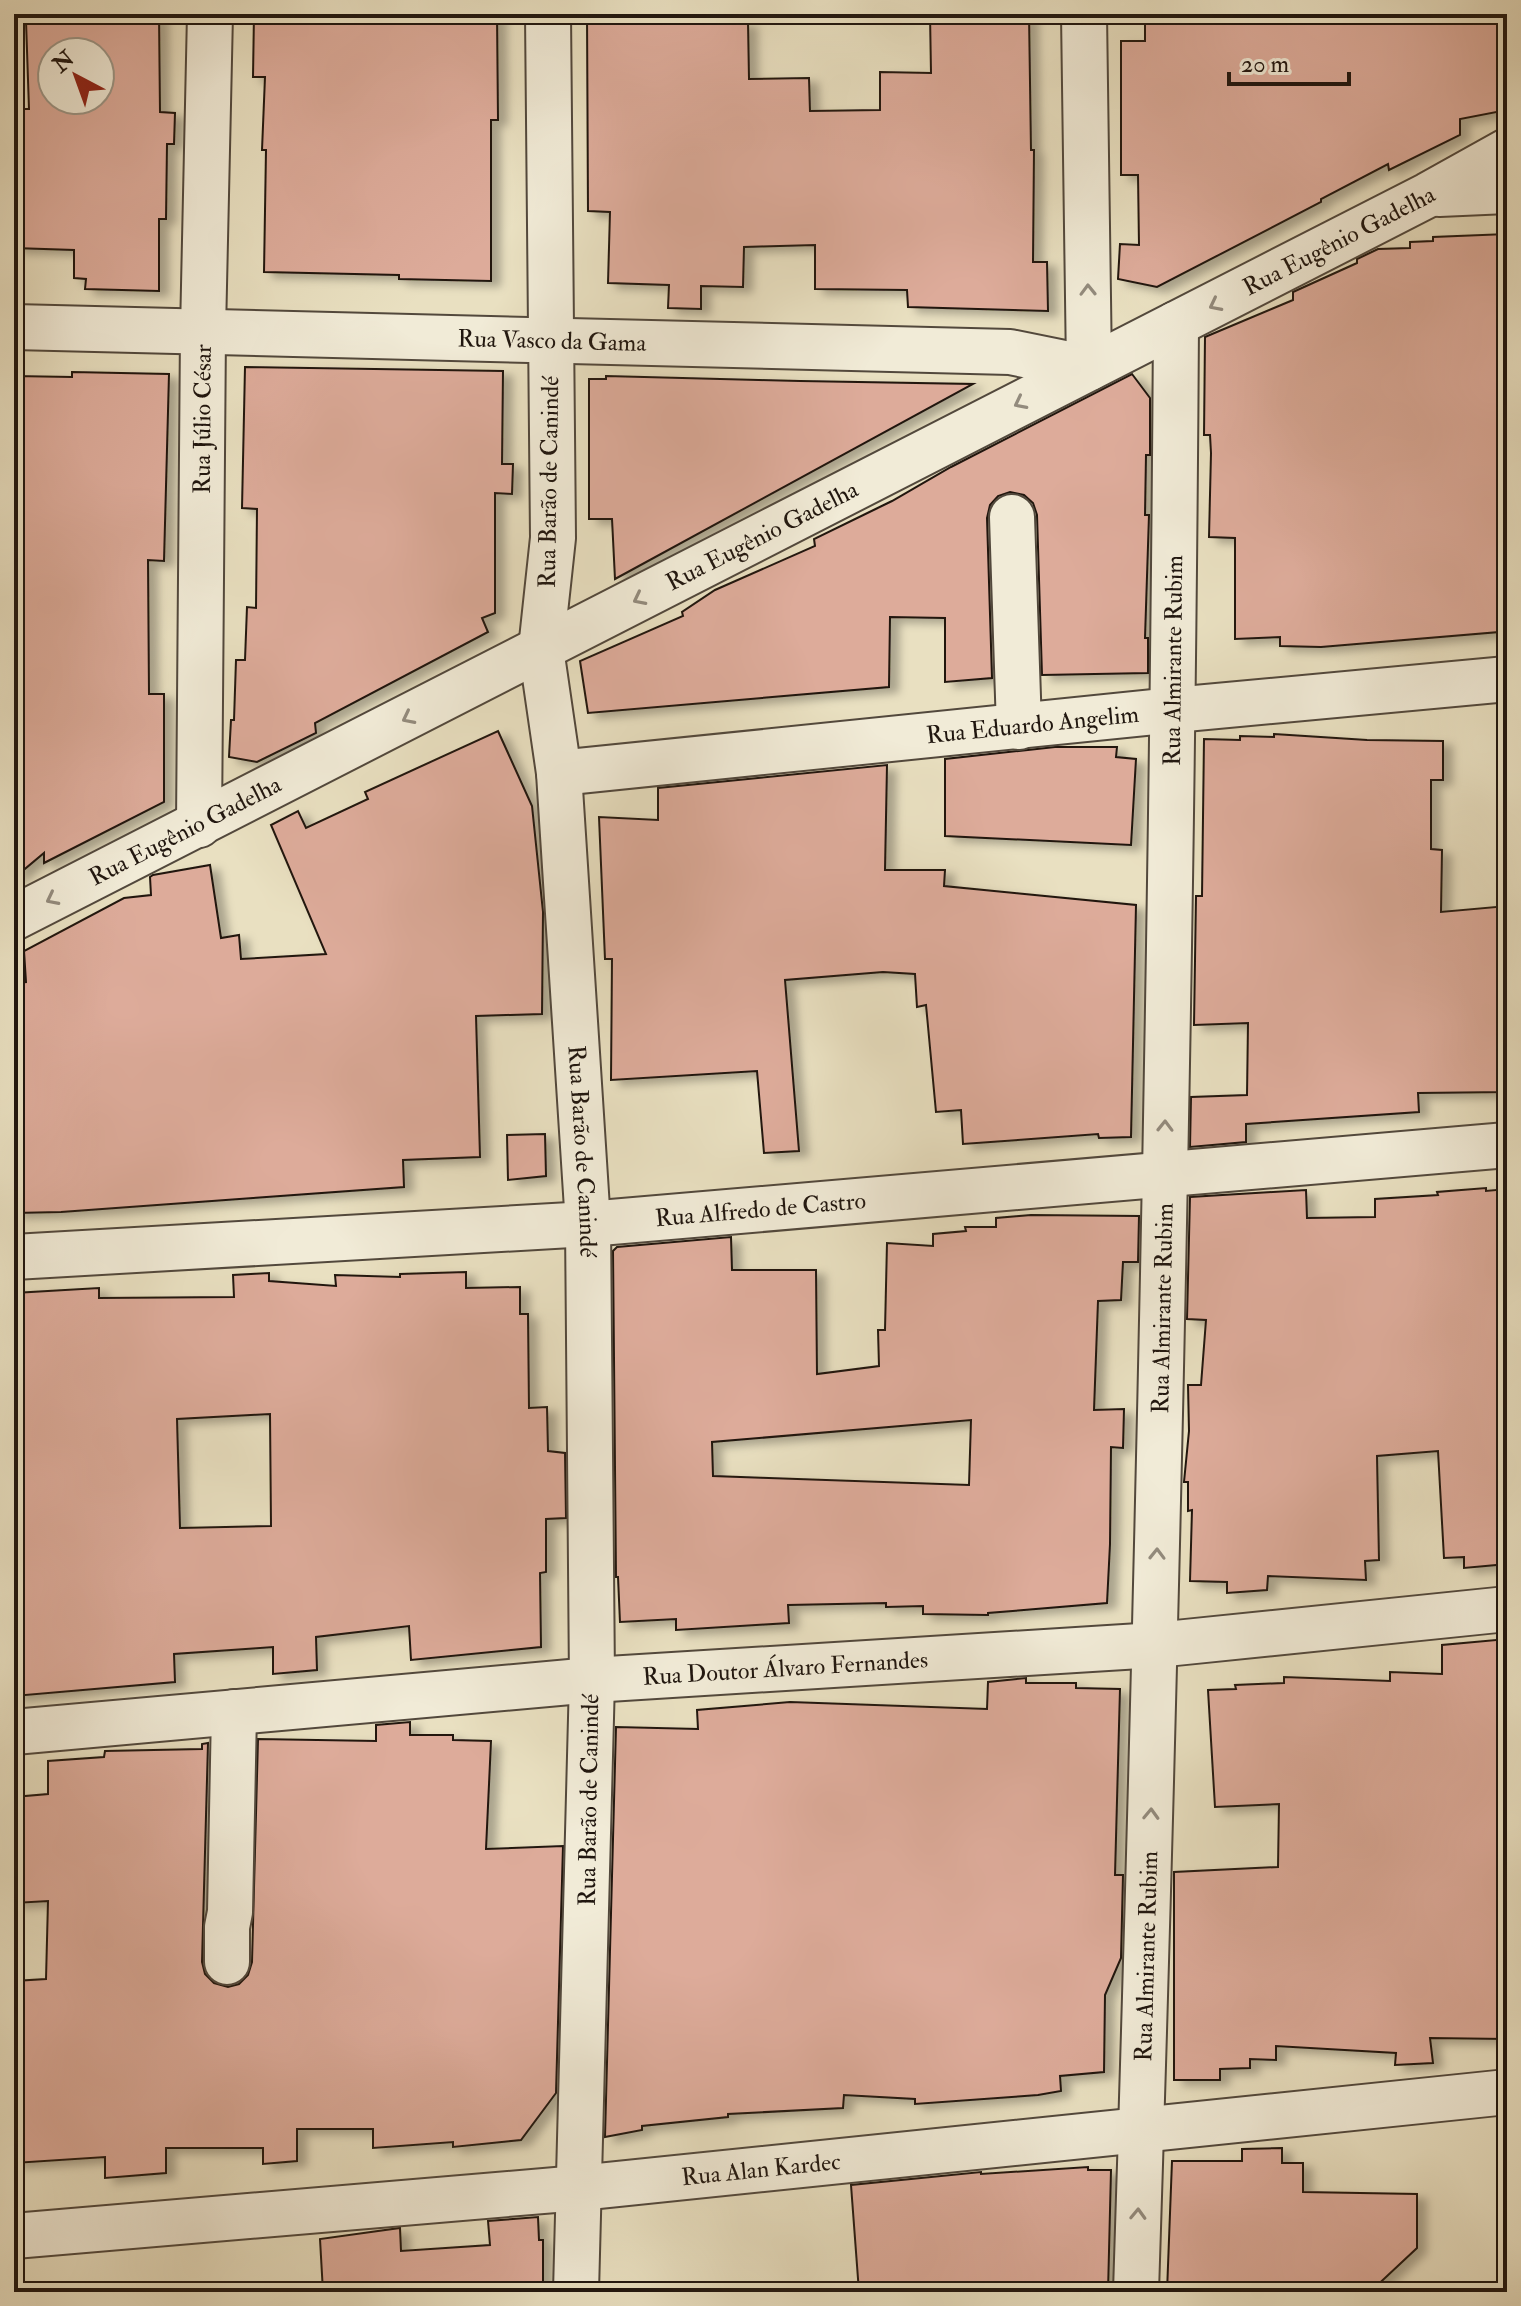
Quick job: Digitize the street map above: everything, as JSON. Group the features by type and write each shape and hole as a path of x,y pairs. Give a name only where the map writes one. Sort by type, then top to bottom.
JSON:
{"street":[{"name":"Rua Júlio César","path":"199,825 203,331 210,14"},
{"name":"Rua Barão de Canindé","path":"548,14 553,538 541,649 559,773 588,1224 592,1680 576,2292"},
{"path":"1084,14 1089,368"},
{"name":"Rua Eugênio Gadelha","path":"14,918 1428,195 1507,151"},
{"path":"1428,195 1507,191"},
{"name":"Rua Almirante Rubim","path":"1136,2292 1156,1645 1174,710 1176,324"},
{"name":"Rua Vasco da Gama","path":"14,327 1010,352 1089,368"},
{"path":"1012,517 1019,727"},
{"name":"Rua Eduardo Angelim","path":"559,773 1507,679"},
{"name":"Rua Alfredo de Castro","path":"14,1257 588,1224 1507,1145"},
{"name":"Rua Doutor Álvaro Fernandes","path":"14,1732 592,1680 1156,1645 1507,1609"},
{"path":"227,1962 234,1712"},
{"name":"Rua Alan Kardec","path":"14,2236 579,2188 1507,2092"}],"green space":[{"path":"759,14 872,14 872,23 758,20"}],"building":[{"path":"64,14 159,14 160,112 175,113 174,144 167,144 166,219 159,219 159,291 85,289 86,279 74,278 74,250 14,248 14,109 29,109 26,21 64,23"},
{"path":"254,14 497,14 498,120 491,120 491,281 264,272 266,150 262,150 265,77 253,77"},
{"path":"587,14 721,14 721,22 748,22 749,79 809,78 810,111 880,110 880,72 931,73 930,14 1029,14 1031,150 1034,150 1033,262 1047,262 1048,311 908,307 907,290 815,289 815,245 744,247 743,287 701,286 701,309 668,308 669,285 608,283 610,212 588,211"},
{"path":"1145,14 1507,14 1507,110 1460,119 1460,135 1389,170 1388,164 1157,287 1118,279 1120,244 1139,245 1138,175 1121,175 1121,41 1145,41"},
{"path":"1507,234 1507,620 1500,620 1499,632 1321,647 1280,646 1280,637 1235,639 1235,538 1209,537 1211,453 1210,435 1204,435 1205,337 1293,300 1293,292 1357,263 1357,259 1378,249 1410,248 1410,242 1433,241 1433,237"},
{"path":"245,367 503,371 502,464 513,464 512,494 495,493 495,613 482,618 488,632 315,723 316,733 257,762 229,757 236,660 245,660 247,607 256,608 257,509 242,508"},
{"path":"72,372 169,374 164,561 148,560 149,694 164,694 164,802 44,863 44,853 14,878 14,685 18,685 20,495 14,495 14,376 72,377"},
{"path":"1132,374 1150,398 1150,455 1146,455 1145,515 1149,515 1145,638 1148,638 1148,673 1042,675 1037,515 1033,503 1024,495 1010,492 998,496 990,505 987,518 992,678 945,682 945,618 890,617 889,687 588,713 580,661 683,616 682,612 715,590 815,546 814,539"},
{"path":"606,376 973,384 615,579 612,519 589,519 589,379 606,379"},
{"path":"498,731 532,806 543,912 542,1014 476,1016 480,1157 403,1160 404,1187 14,1213 14,994 17,994 17,983 26,982 24,951 124,898 151,895 150,877 153,875 210,865 221,938 239,935 241,959 326,954 271,825 298,811 306,828 368,799 365,792"},
{"path":"1274,734 1443,741 1443,780 1431,780 1431,849 1442,850 1441,912 1507,906 1507,1092 1418,1093 1419,1112 1246,1124 1246,1142 1190,1147 1191,1097 1247,1095 1248,1023 1194,1025 1196,896 1202,896 1204,739 1240,740 1240,736 1274,737"},
{"path":"1055,747 1117,747 1116,757 1136,759 1131,845 945,836 945,759"},
{"path":"887,765 885,870 945,870 944,886 1136,905 1131,1137 1099,1138 1098,1134 963,1144 961,1110 936,1112 926,1005 917,1007 915,974 883,972 785,980 799,1151 764,1153 757,1071 611,1080 612,959 605,959 599,817 658,820 658,788"},
{"path":"545,1134 546,1176 508,1180 507,1135"},
{"path":"1486,1188 1486,1191 1507,1189 1507,1564 1464,1568 1464,1557 1444,1558 1438,1451 1377,1456 1379,1560 1365,1561 1366,1580 1268,1576 1267,1590 1227,1593 1227,1582 1190,1581 1192,1510 1188,1511 1188,1482 1184,1482 1189,1431 1188,1385 1201,1385 1206,1320 1187,1319 1190,1197 1306,1190 1307,1218 1375,1217 1375,1199"},
{"path":"1031,1215 1139,1216 1138,1262 1123,1262 1121,1300 1098,1301 1094,1410 1124,1409 1123,1448 1111,1447 1107,1603 988,1615 923,1614 923,1606 886,1607 886,1603 788,1605 789,1623 676,1630 676,1619 620,1622 616,1577 613,1251 617,1247 731,1237 732,1270 816,1270 817,1374 879,1366 878,1330 885,1330 887,1243 933,1246 933,1234 966,1231 965,1227 996,1227 996,1218","holes":["971,1420 969,1485 713,1476 712,1442"]},
{"path":"466,1272 466,1288 520,1287 520,1314 528,1314 529,1408 547,1407 548,1451 565,1453 566,1518 546,1519 546,1572 540,1573 541,1647 411,1660 409,1626 316,1637 317,1670 273,1674 273,1647 174,1654 175,1682 14,1696 14,1293 99,1288 99,1298 234,1297 233,1275 269,1273 269,1281 336,1286 335,1275 400,1277 400,1274","holes":["270,1414 271,1526 180,1528 177,1419"]},
{"path":"1507,1639 1507,2039 1430,2038 1433,2063 1395,2065 1396,2053 1276,2046 1276,2060 1250,2059 1250,2068 1220,2069 1220,2080 1174,2080 1174,1872 1278,1867 1279,1804 1215,1807 1208,1690 1236,1689 1235,1685 1284,1683 1284,1677 1390,1681 1390,1672 1442,1674 1442,1645"},
{"path":"1026,1678 1026,1683 1076,1683 1076,1688 1120,1689 1115,1875 1123,1875 1121,1958 1105,1995 1104,2072 1060,2076 1061,2091 1038,2095 915,2104 915,2099 844,2095 843,2108 728,2114 728,2117 642,2126 642,2130 605,2137 616,1727 698,1729 697,1710 790,1702 987,1709 988,1682"},
{"path":"410,1722 410,1735 453,1735 453,1740 491,1741 486,1849 563,1846 556,2093 521,2140 453,2147 453,2142 373,2148 373,2129 297,2129 297,2161 263,2164 263,2148 166,2148 166,2173 105,2178 105,2157 14,2163 14,1981 46,1979 48,1901 14,1903 14,1797 48,1794 48,1761 104,1757 105,1751 202,1749 202,1744 208,1743 202,1962 205,1974 214,1983 228,1987 239,1984 248,1975 252,1962 258,1739 376,1741 376,1725"},
{"path":"1282,2148 1282,2163 1303,2163 1303,2192 1417,2194 1417,2248 1370,2292 1303,2292 1303,2283 1237,2282 1237,2292 1167,2292 1172,2161 1242,2161 1242,2149"},
{"path":"1088,2167 1088,2170 1111,2170 1108,2292 859,2292 851,2185 981,2172"},
{"path":"538,2217 539,2240 543,2240 543,2283 533,2283 532,2292 323,2292 320,2239 400,2228 401,2251 490,2245 488,2221"}]}
